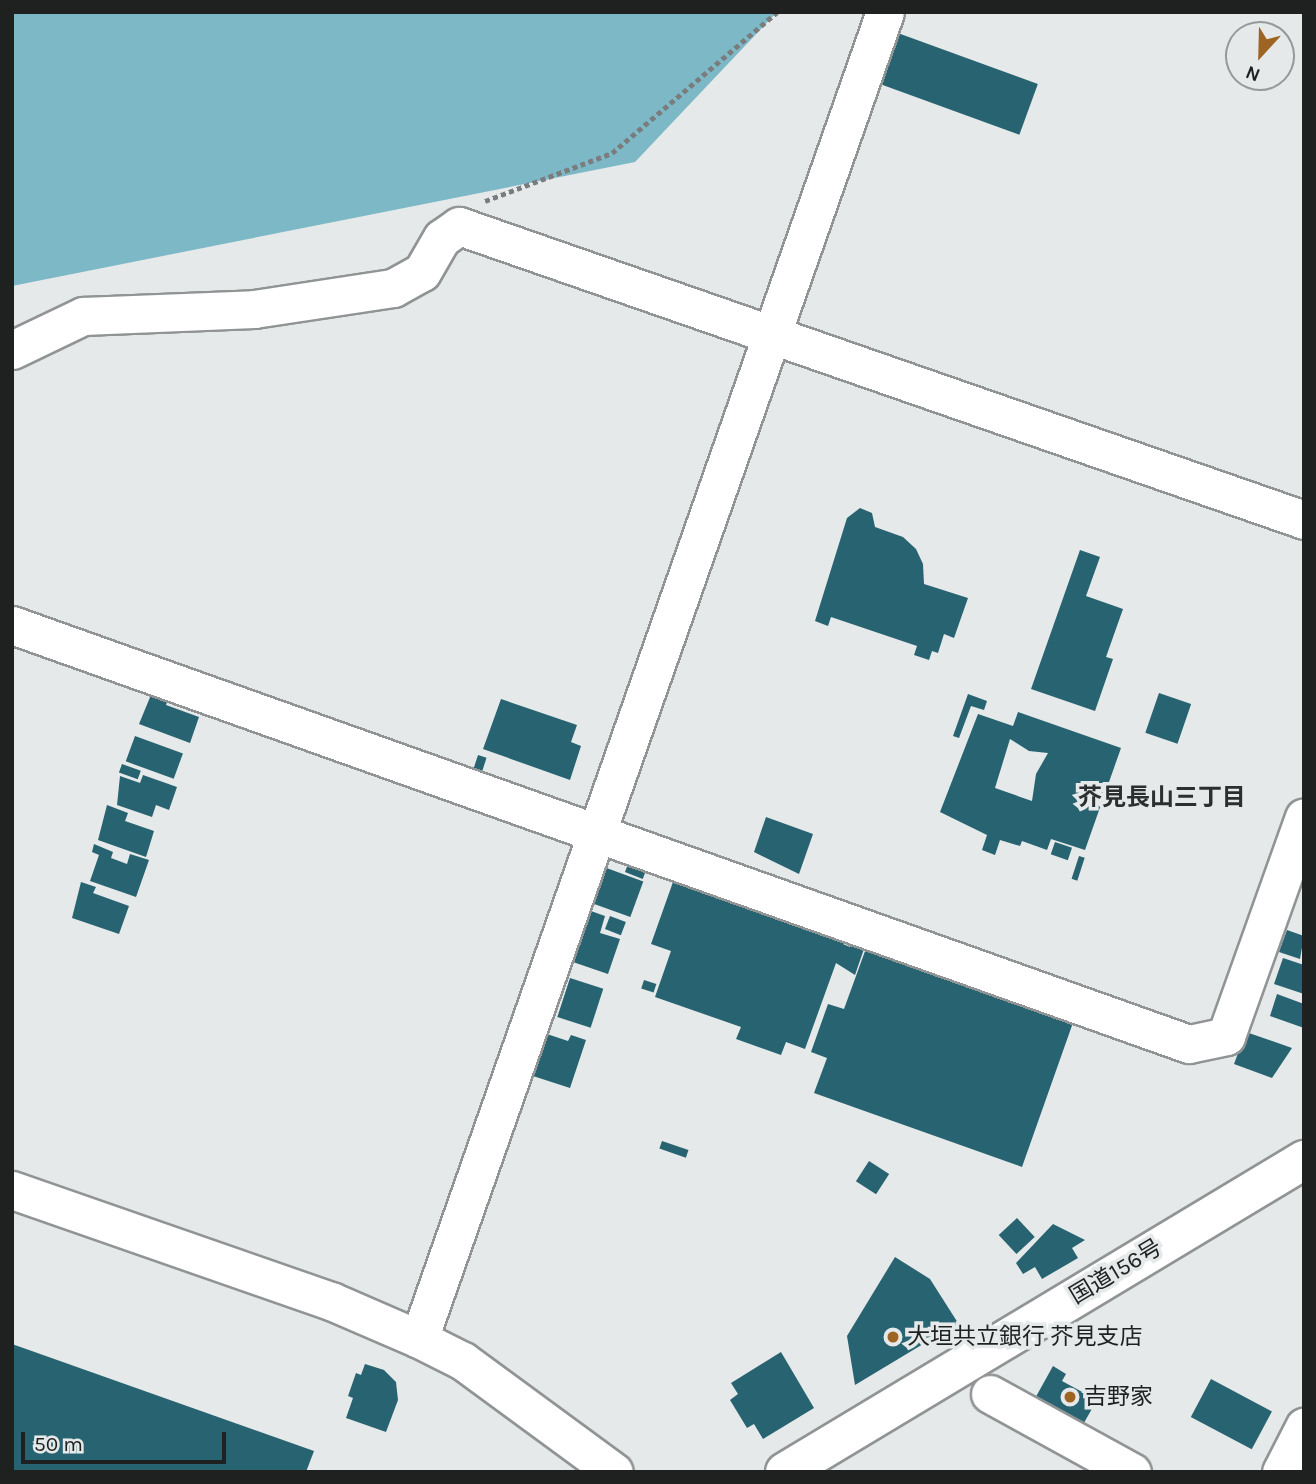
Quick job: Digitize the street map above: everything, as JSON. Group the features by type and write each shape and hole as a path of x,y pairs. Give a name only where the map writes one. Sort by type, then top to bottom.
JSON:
{"highway":[{"name":"国道156号","path":"785,1472 1304,1160"}],"street":[{"path":"419,1339 769,332 885,12"},
{"path":"12,350 83,316 254,309 393,288 422,272 442,238 459,226 1304,520"},
{"path":"12,625 596,830 1189,1044 1226,1036 1304,817"},
{"path":"12,1190 331,1301 419,1339 463,1361 614,1472"},
{"path":"990,1394 1132,1472"},
{"path":"1280,1472 1304,1427"}],"path":[{"path":"459,226 486,200 612,153 777,12"}],"shaded area":[{"path":"12,12 777,12 635,162 12,286"}],"building":[{"path":"895,32 1038,84 1019,135 877,83"},
{"path":"860,508 872,513 875,527 903,537 916,549 923,564 924,584 968,598 954,638 944,634 938,653 932,651 929,660 914,655 917,646 831,617 828,626 815,621 847,518"},
{"path":"1080,550 1100,557 1086,596 1123,609 1106,657 1113,659 1095,711 1031,689"},
{"path":"153,690 169,696 166,705 199,717 190,743 139,724"},
{"path":"1159,693 1191,704 1177,744 1145,733"},
{"path":"968,694 987,701 984,710 971,706 959,738 953,736"},
{"path":"501,699 577,725 571,742 581,746 570,780 483,749"},
{"path":"1018,712 1121,748 1085,850 1051,839 1047,850 1022,841 1020,846 1000,840 995,855 982,850 987,835 940,812 978,714 1013,726","holes":["1010,739 1029,751 1048,753 1036,774 1032,801 995,788"]},
{"path":"135,736 183,753 174,779 126,761"},
{"path":"478,755 487,758 482,773 473,770"},
{"path":"122,764 141,771 138,779 119,772"},
{"path":"143,775 177,787 169,810 156,805 152,817 117,805 120,776 140,783"},
{"path":"107,805 128,813 125,821 154,831 146,857 98,840"},
{"path":"766,817 813,834 799,874 754,852"},
{"path":"1055,842 1072,848 1068,860 1051,854"},
{"path":"94,844 113,852 111,858 127,864 130,854 149,860 136,897 90,881 99,855 92,852"},
{"path":"1079,856 1085,858 1077,881 1072,879"},
{"path":"630,859 648,866 643,879 625,872"},
{"path":"601,866 643,881 630,917 588,902"},
{"path":"696,881 846,935 843,944 850,947 853,938 866,943 855,975 836,963 805,1049 786,1042 781,1055 736,1039 741,1027 655,997 671,951 651,944 673,882 693,889"},
{"path":"81,882 96,887 93,893 129,906 119,934 72,918"},
{"path":"588,910 605,916 600,933 620,939 608,974 570,961"},
{"path":"610,916 626,922 621,935 605,929"},
{"path":"1287,930 1304,936 1300,959 1279,952"},
{"path":"868,943 1075,1017 1022,1167 814,1093 827,1058 811,1052 828,1004 844,1009"},
{"path":"1283,958 1304,965 1304,994 1274,984"},
{"path":"570,978 603,989 591,1028 557,1017"},
{"path":"644,980 656,984 654,993 641,989"},
{"path":"1277,994 1304,1004 1304,1028 1270,1016"},
{"path":"1246,1032 1292,1048 1272,1078 1234,1064"},
{"path":"547,1034 568,1041 571,1035 586,1040 570,1088 533,1076"},
{"path":"662,1141 688,1150 686,1158 659,1149"},
{"path":"869,1161 889,1174 876,1194 856,1181"},
{"path":"1017,1218 1035,1237 1016,1254 999,1235"},
{"path":"1053,1224 1085,1240 1072,1248 1078,1258 1042,1279 1035,1267 1023,1274 1016,1263"},
{"path":"895,1257 930,1279 958,1323 855,1385 847,1336"},
{"path":"12,1344 314,1451 306,1472 12,1472"},
{"path":"781,1352 814,1408 763,1439 754,1424 747,1428 730,1400 738,1394 731,1383"},
{"path":"365,1364 384,1370 396,1382 398,1400 386,1432 346,1418 353,1398 348,1396 356,1373 361,1375"},
{"path":"1053,1366 1066,1374 1062,1381 1097,1400 1081,1428 1033,1402"},
{"path":"1211,1379 1272,1411 1252,1449 1191,1417"}],"place":[{"name":"大垣共立銀行 芥見支店","path":"893,1337"},
{"name":"吉野家","path":"1070,1397"}],"district":[{"name":"芥見長山三丁目","path":"1162,798"}]}
